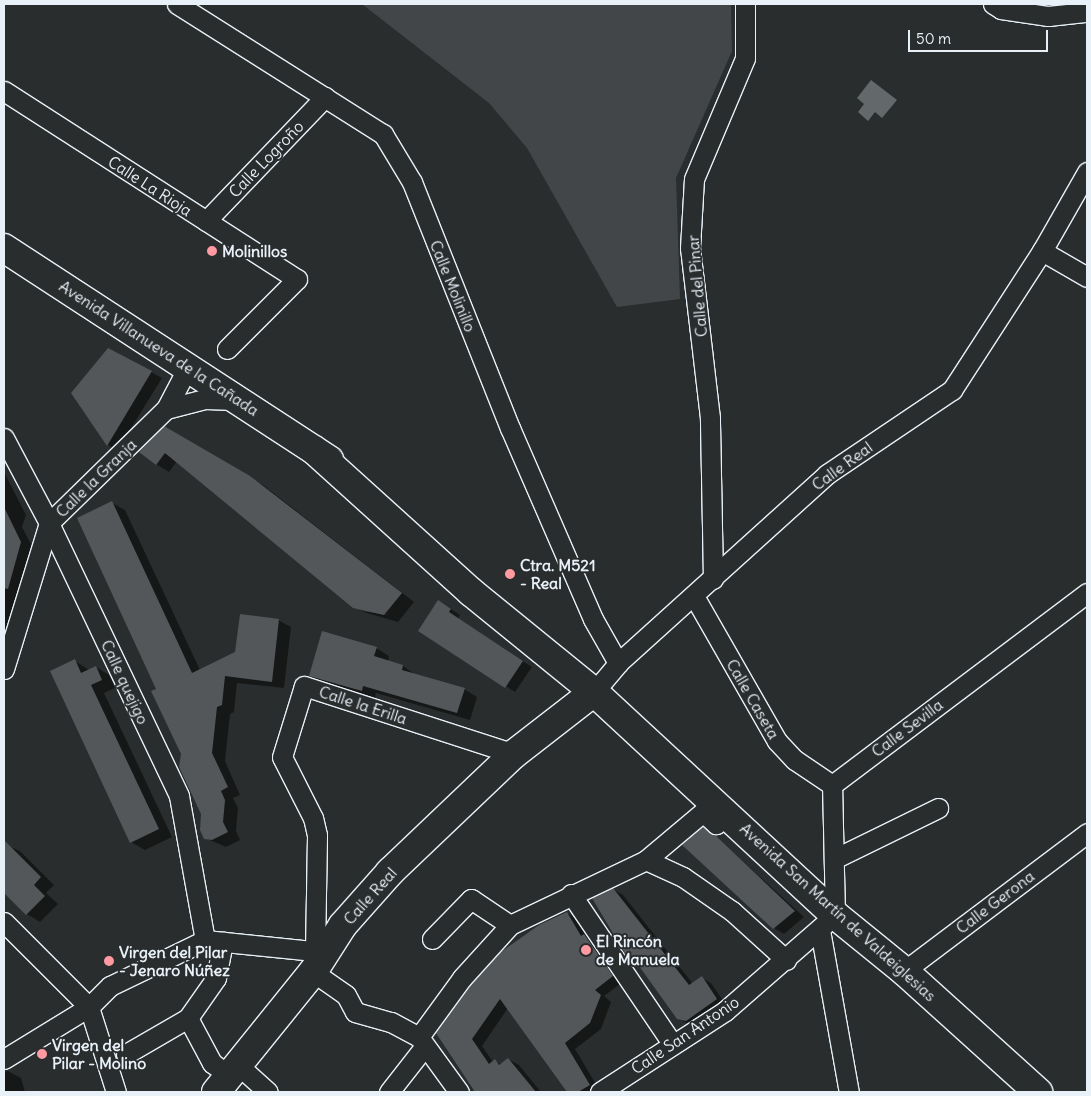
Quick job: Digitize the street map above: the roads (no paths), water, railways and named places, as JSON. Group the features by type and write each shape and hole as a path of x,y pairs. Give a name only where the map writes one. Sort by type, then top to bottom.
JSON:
{"main road":[{"name":"Avenida Villanueva de la Cañada","path":"4,248 314,450 471,592 594,692"},
{"name":"Calle Real","path":"550,724 563,695 565,668"},
{"name":"Calle Real","path":"228,1078 317,958 390,872 514,754 550,724 594,692"},
{"name":"Avenida San Martín de Valdeiglesias","path":"594,692 726,812 828,922 904,971 1038,1092"}],"street":[{"name":"Calle Molinillo","path":"177,4 382,134 412,182 510,428 593,619 618,664"},
{"name":"Calle del Pinar","path":"713,579 710,418 691,238 694,179 746,58 745,4"},
{"path":"992,4 1001,9 1048,16 1087,12"},
{"name":"Calle La Rioja","path":"4,92 297,279 227,349"},
{"name":"Calle Logroño","path":"206,221 325,97"},
{"name":"Calle Real","path":"594,692 618,664 827,474 952,390 1042,251 1087,172"},
{"path":"1042,251 1087,278"},
{"name":"Calle la Granja","path":"4,669 49,523 166,409 188,367"},
{"name":"Calle la Granja","path":"166,409 205,399 240,400"},
{"name":"Calle quejigo","path":"4,438 49,523 179,796 214,941 216,978 188,1018"},
{"name":"Calle Sevilla","path":"832,785 1087,593"},
{"name":"Calle Caseta","path":"694,596 777,741 795,760 832,785"},
{"name":"Calle la Erilla","path":"317,958 317,835 313,818 282,757 304,686 514,754"},
{"path":"832,785 834,859 828,922 849,1092"},
{"path":"834,859 938,808"},
{"path":"388,1092 462,978 510,925 571,894 646,860 703,812 716,824 726,812"},
{"name":"Calle Gerona","path":"904,971 1087,833"},
{"path":"646,860 683,877 732,912 786,960"},
{"path":"571,894 672,1043"},
{"path":"432,939 471,899 510,925"},
{"path":"4,922 89,1007 116,1092"},
{"name":"Calle San Antonio","path":"600,1092 672,1043 725,1011 828,922"},
{"path":"4,1059 89,1007 118,982 214,941 317,958 346,995 355,1012 391,1022 422,1041 459,1092"},
{"path":"126,1054 188,1018 212,1063 228,1078 268,1092"}],"place":[{"name":"Molinillos","path":"212,251"},
{"name":"Ctra. M521 - Real","path":"510,574"},
{"name":"El Rincón de Manuela","path":"586,950"},
{"name":"Virgen del Pilar - Jenaro Núñez","path":"109,961"},
{"name":"Virgen del Pilar - Molino","path":"42,1054"}]}
